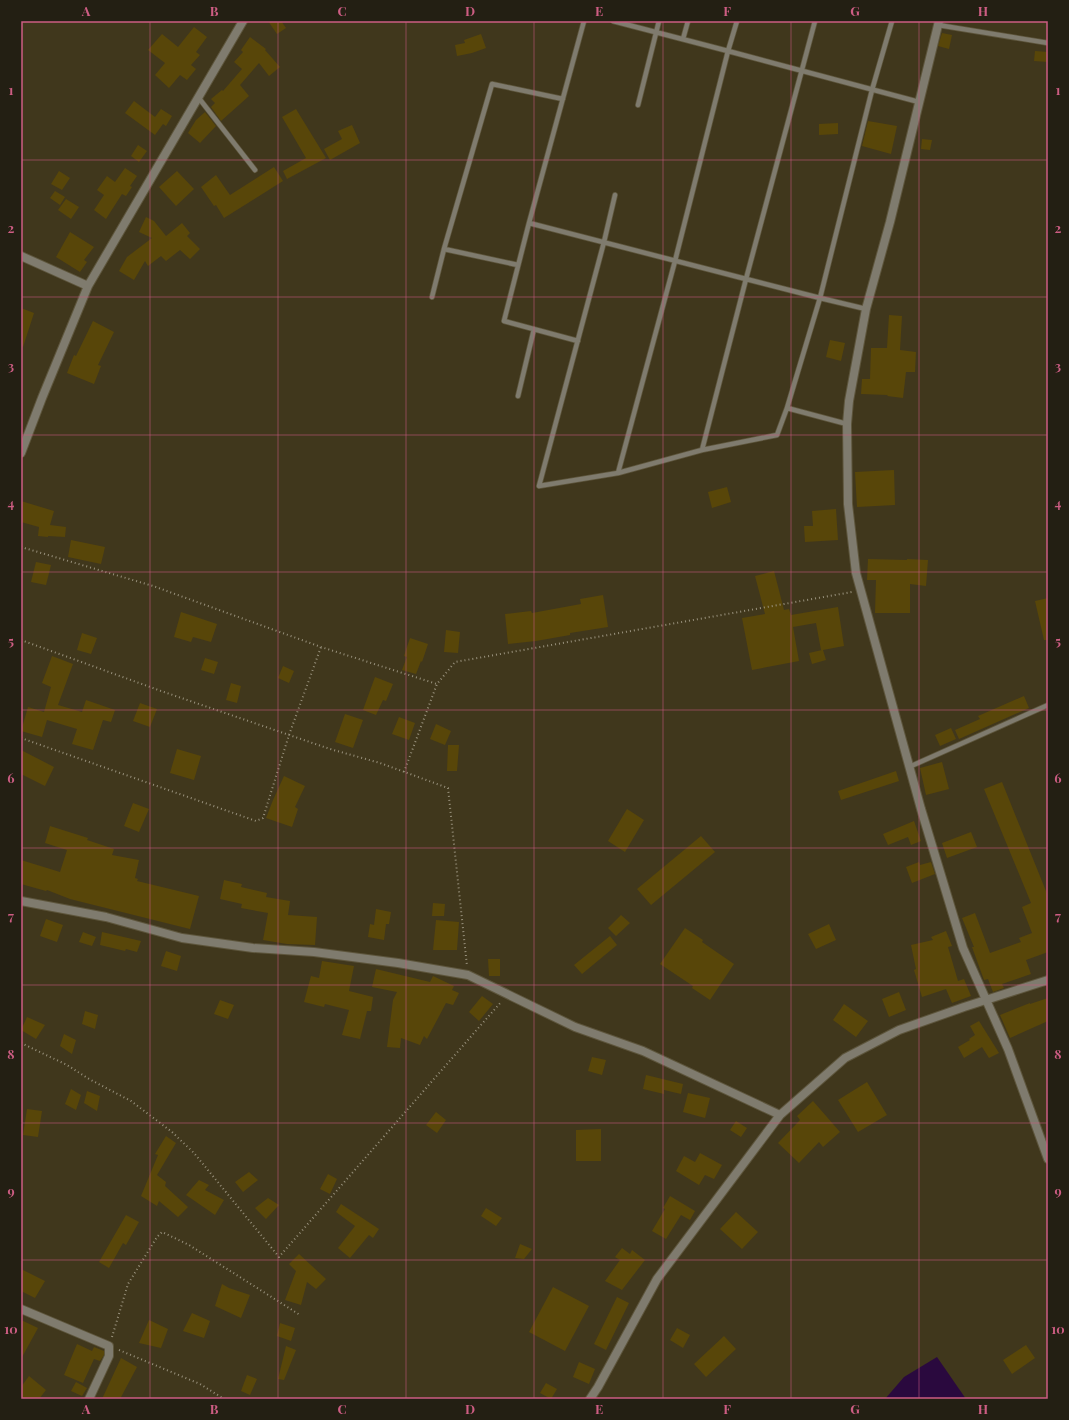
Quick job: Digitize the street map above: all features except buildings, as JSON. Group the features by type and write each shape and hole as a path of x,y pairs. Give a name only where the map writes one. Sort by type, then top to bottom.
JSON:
{"street":[{"path":"21,453 88,286 243,21"},
{"path":"938,23 890,222 866,309 849,401 847,424 848,504 856,573 909,767 963,948 1008,1049 1048,1159"},
{"path":"21,256 88,286"},
{"path":"21,901 106,917 182,938 253,948 321,953 398,963 468,975 575,1027 643,1051 780,1115"},
{"path":"590,1399 657,1279 780,1115 845,1058 899,1030 1048,980"},
{"path":"21,1309 109,1346 109,1356 89,1399"}],"lane":[{"path":"578,341 504,321 584,21"},
{"path":"613,21 919,102"},
{"path":"638,105 659,21"},
{"path":"683,39 688,21"},
{"path":"618,473 737,21"},
{"path":"702,450 815,21"},
{"path":"615,195 604,242 539,486 618,473 702,450 777,435 787,408 820,298 872,90 892,21"},
{"path":"938,23 1048,43"},
{"path":"432,297 444,249 492,84 563,99"},
{"path":"198,97 254,170"},
{"path":"529,223 866,309"},
{"path":"444,249 518,265"},
{"path":"518,396 534,329"},
{"path":"787,408 847,424"},
{"path":"909,767 1048,705"}],"path":[{"path":"21,547 152,586 321,647 437,684"},
{"path":"404,772 437,684 455,662 861,591"},
{"path":"21,640 161,691 330,749 380,763 448,788 468,975"},
{"path":"21,738 256,821 263,818 321,647"},
{"path":"21,1042 67,1065 89,1079 131,1101 172,1132 194,1153 279,1257 507,995"},
{"path":"224,1399 200,1384 109,1346 128,1284 157,1236 162,1232 189,1245 300,1315"}],"shaded area":[{"path":"937,1357 966,1399 885,1399 904,1377"}]}
